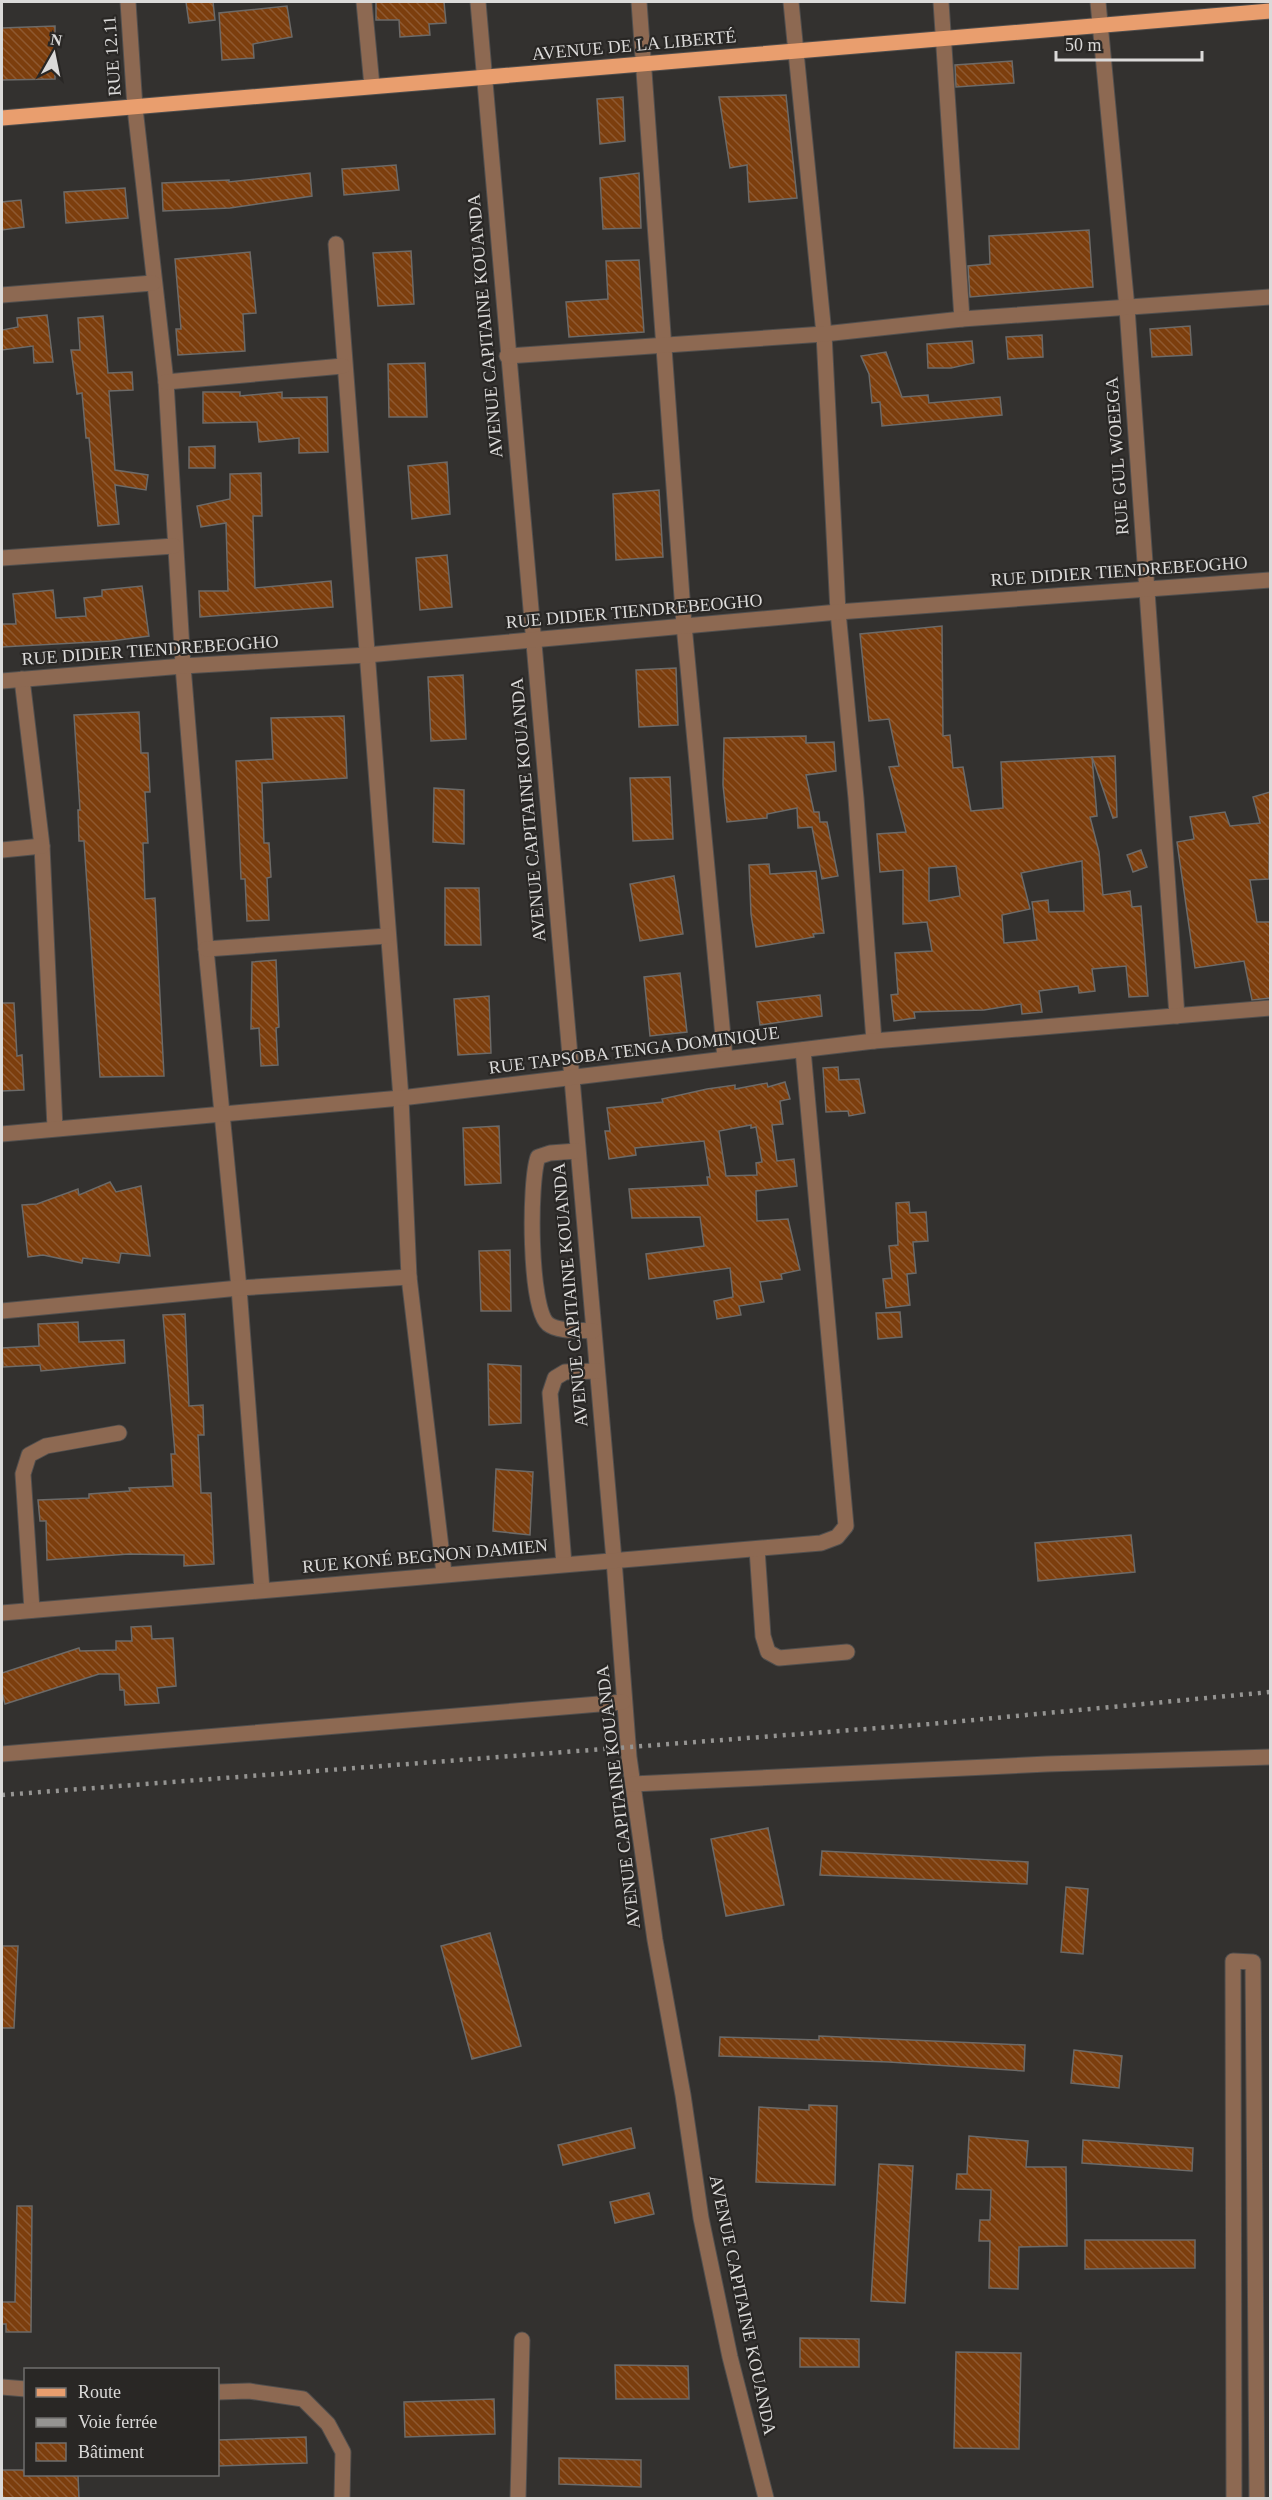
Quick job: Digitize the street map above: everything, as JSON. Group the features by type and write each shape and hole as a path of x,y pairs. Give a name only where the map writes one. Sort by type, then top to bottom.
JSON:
{"main road":[{"name":"AVENUE DE LA LIBERTÉ","path":"2,118 1270,11"}],"street":[{"name":"RUE 12.11","path":"128,2 135,108 166,382 174,546 183,666 206,949 239,1288 262,1590"},
{"path":"364,2 372,86"},
{"name":"AVENUE CAPITAINE KOUANDA","path":"478,2 507,356 614,1560 623,1702 655,1940 683,2095 700,2218 730,2357 766,2499"},
{"path":"639,2 684,625 725,1058"},
{"path":"791,2 824,334 838,612 856,798 874,1041"},
{"path":"941,2 962,319"},
{"name":"RUE GUL WOEEGA","path":"1098,2 1127,308 1145,589 1177,1016"},
{"path":"336,244 343,366 400,1098 409,1276 444,1573"},
{"path":"2,295 153,283"},
{"path":"507,356 824,334 962,319 1270,297"},
{"path":"166,382 343,366"},
{"path":"2,558 174,546"},
{"name":"RUE DIDIER TIENDREBEOGHO","path":"2,681 183,666 367,655 838,612 1270,580"},
{"path":"22,680 42,846 56,1128"},
{"path":"2,850 42,846"},
{"path":"206,949 387,936"},
{"name":"RUE TAPSOBA TENGA DOMINIQUE","path":"2,1134 400,1098 874,1041 1270,1008"},
{"name":"RUE KONÉ BEGNON DAMIEN","path":"2,1613 444,1573 821,1543 837,1537 846,1526 803,1050"},
{"path":"577,1151 550,1153 538,1157 534,1169 531,1206 538,1308 548,1324 593,1331"},
{"path":"2,1311 239,1288 409,1276"},
{"path":"564,1564 550,1393 555,1378 565,1372 597,1371"},
{"path":"32,1610 23,1474 29,1455 46,1446 119,1432"},
{"path":"757,1548 763,1636 768,1652 779,1658 847,1652"},
{"path":"2,1754 623,1702"},
{"path":"633,1784 1047,1764 1270,1757"},
{"path":"1234,2499 1233,1961 1253,1962 1257,2499"},
{"path":"518,2499 522,2340"},
{"path":"2,2387 24,2389"},
{"path":"219,2392 249,2391 303,2399 328,2424 343,2452 342,2499"}],"building":[{"path":"186,2 213,2 215,20 189,23"},
{"path":"376,2 444,2 446,23 429,24 430,35 400,37 399,20 376,20"},
{"path":"287,6 292,37 253,44 254,58 222,60 219,13"},
{"path":"55,26 55,79 2,80 2,28"},
{"path":"1012,61 1014,83 956,87 955,65"},
{"path":"786,95 797,198 749,202 747,165 730,168 719,97"},
{"path":"623,97 625,141 600,144 597,99"},
{"path":"396,165 399,190 344,195 342,169"},
{"path":"310,173 312,196 230,208 163,211 162,183 229,180 229,182"},
{"path":"639,173 641,228 603,229 600,178"},
{"path":"125,188 128,218 66,223 64,192"},
{"path":"21,200 24,227 2,230 2,202"},
{"path":"1089,230 1093,287 970,297 968,266 990,264 989,236"},
{"path":"411,251 414,304 378,306 373,253"},
{"path":"250,252 256,313 243,314 245,351 178,355 176,329 181,329 175,259"},
{"path":"639,260 644,332 569,337 566,302 608,299 606,261"},
{"path":"47,315 53,362 34,363 33,346 2,350 2,330 18,327 17,318"},
{"path":"103,316 108,373 132,372 133,390 109,391 115,470 148,475 146,490 115,485 119,524 98,526 89,438 86,438 82,393 77,394 71,350 80,350 78,318"},
{"path":"1190,326 1192,355 1152,357 1150,329"},
{"path":"1042,335 1043,357 1008,359 1006,337"},
{"path":"972,341 974,363 951,368 928,368 927,344"},
{"path":"886,352 902,397 928,395 929,403 1000,397 1002,415 882,426 880,402 872,403 869,374 861,356"},
{"path":"425,363 427,417 389,417 388,364"},
{"path":"203,392 240,392 240,396 282,392 282,398 327,397 328,452 299,453 299,438 259,442 257,422 203,423"},
{"path":"215,446 215,468 189,468 189,447"},
{"path":"447,462 450,514 412,519 408,466"},
{"path":"261,473 262,516 253,516 255,588 331,581 333,607 200,617 199,591 228,591 226,523 201,527 197,506 230,499 230,474"},
{"path":"659,490 663,557 616,560 613,494"},
{"path":"447,555 452,607 420,610 416,558"},
{"path":"142,586 149,636 111,641 2,647 2,624 16,624 13,594 53,590 56,618 86,616 84,598 102,596 102,590"},
{"path":"942,626 943,736 950,735 953,768 963,767 971,811 1003,808 1001,762 1092,757 1097,816 1090,817 1099,852 1103,895 1130,891 1132,907 1141,906 1148,996 1129,997 1126,966 1092,969 1095,991 1079,993 1078,986 1039,991 1042,1012 1022,1014 1021,1004 984,1010 914,1012 915,1018 894,1021 891,995 898,994 895,953 932,951 927,922 903,924 903,870 880,872 877,834 906,832 889,767 899,766 889,719 869,721 860,634","holes":["1082,861 1084,911 1049,912 1048,900 1032,902 1037,940 1004,943 1002,915 1030,909 1021,873","956,866 960,896 929,901 929,868"]},
{"path":"676,668 678,725 639,727 636,670"},
{"path":"463,675 466,739 431,741 428,677"},
{"path":"139,712 141,753 148,753 150,792 145,792 148,843 143,843 145,899 155,898 164,1076 100,1077 84,841 79,841 78,810 80,810 74,715"},
{"path":"344,716 347,778 262,783 264,843 269,843 271,877 267,878 269,920 247,921 245,879 241,879 236,761 273,759 271,718"},
{"path":"806,736 806,743 834,742 836,771 806,775 814,812 819,812 820,822 827,822 838,876 822,879 812,827 798,828 797,808 767,814 767,818 727,822 723,785 724,738"},
{"path":"1115,756 1117,817 1113,818 1092,757"},
{"path":"670,777 673,839 633,841 630,778"},
{"path":"434,788 464,790 464,844 433,842"},
{"path":"1270,792 1269,879 1250,880 1257,922 1270,922 1270,998 1252,1000 1244,961 1195,968 1177,842 1194,839 1190,817 1225,812 1230,826 1260,823 1253,797"},
{"path":"1141,850 1147,867 1133,872 1127,855"},
{"path":"769,864 770,874 816,871 824,933 813,934 814,937 756,947 751,914 749,865"},
{"path":"674,876 683,934 640,941 630,884"},
{"path":"445,888 479,888 481,945 445,945"},
{"path":"276,960 278,1065 261,1066 259,1028 251,1029 252,962"},
{"path":"680,973 687,1032 650,1036 644,977"},
{"path":"820,995 822,1016 760,1025 757,1002"},
{"path":"489,996 491,1053 458,1055 454,999"},
{"path":"2,1003 14,1003 17,1056 22,1055 24,1090 2,1091"},
{"path":"838,1067 839,1080 859,1079 865,1113 849,1116 848,1111 826,1112 823,1068"},
{"path":"785,1082 790,1099 780,1101 783,1124 772,1125 777,1161 794,1159 797,1186 756,1191 757,1221 788,1219 800,1270 781,1274 782,1279 760,1282 764,1302 739,1306 741,1315 717,1319 714,1301 733,1297 730,1268 649,1279 646,1254 704,1246 700,1217 632,1218 629,1189 708,1185 707,1177 710,1177 704,1141 635,1148 636,1155 609,1159 605,1131 610,1131 607,1108 663,1102 662,1099 735,1085 735,1089 767,1083 768,1087","holes":["751,1125 751,1128 756,1127 762,1162 756,1163 757,1175 726,1176 719,1131"]},
{"path":"499,1126 501,1183 465,1185 463,1128"},
{"path":"110,1182 116,1192 141,1186 150,1256 121,1253 119,1263 83,1258 82,1263 43,1255 28,1257 22,1205 37,1204 78,1189 79,1195"},
{"path":"909,1202 910,1213 926,1212 928,1241 913,1242 916,1273 907,1274 910,1305 886,1308 883,1279 892,1278 889,1246 898,1245 896,1203"},
{"path":"510,1250 511,1311 481,1311 479,1251"},
{"path":"900,1312 902,1337 878,1339 876,1313"},
{"path":"185,1314 189,1406 203,1405 204,1435 198,1435 201,1493 211,1493 214,1564 184,1566 184,1555 129,1554 47,1560 46,1521 40,1521 38,1500 89,1498 89,1494 130,1491 129,1488 173,1486 171,1454 175,1454 163,1315"},
{"path":"78,1322 79,1342 124,1340 125,1363 41,1371 40,1365 3,1367 2,1348 39,1346 38,1324"},
{"path":"488,1364 521,1366 521,1423 489,1425"},
{"path":"496,1469 533,1472 530,1535 493,1531"},
{"path":"1131,1535 1135,1572 1038,1581 1035,1543"},
{"path":"151,1626 152,1639 173,1638 176,1686 157,1688 159,1703 125,1705 124,1690 120,1690 119,1674 99,1674 5,1704 2,1693 2,1673 79,1648 80,1651 116,1650 116,1641 132,1641 131,1627"},
{"path":"768,1828 784,1905 726,1916 711,1839"},
{"path":"822,1851 1028,1862 1027,1884 820,1875"},
{"path":"1066,1887 1088,1889 1083,1954 1061,1952"},
{"path":"490,1933 521,2046 472,2059 441,1946"},
{"path":"2,1946 18,1946 14,2028 2,2028"},
{"path":"819,2036 1025,2045 1024,2071 889,2062 719,2056 720,2037 819,2040"},
{"path":"1074,2050 1122,2056 1119,2088 1071,2083"},
{"path":"809,2105 837,2106 835,2185 756,2182 759,2107 809,2110"},
{"path":"631,2128 635,2148 563,2165 558,2145"},
{"path":"969,2136 1028,2141 1026,2167 1066,2167 1067,2246 1019,2247 1018,2289 989,2288 990,2241 979,2241 980,2220 990,2220 991,2190 956,2189 957,2174 967,2174"},
{"path":"1083,2140 1193,2148 1192,2171 1082,2163"},
{"path":"879,2164 913,2166 905,2303 871,2301"},
{"path":"649,2193 654,2214 615,2223 610,2202"},
{"path":"17,2206 32,2206 31,2332 6,2332 6,2324 2,2324 2,2302 15,2302"},
{"path":"1085,2240 1195,2240 1195,2268 1085,2269"},
{"path":"800,2338 859,2339 859,2367 800,2367"},
{"path":"956,2352 1021,2353 1019,2449 954,2448"},
{"path":"615,2365 688,2366 689,2399 616,2399"},
{"path":"494,2399 495,2434 405,2437 404,2402"},
{"path":"306,2437 307,2463 219,2466 219,2440"},
{"path":"559,2458 641,2460 641,2487 559,2484"},
{"path":"2,2470 24,2470 24,2476 78,2476 79,2499 2,2499"}],"railway":[{"path":"2,1795 931,1724 1270,1692"}]}
